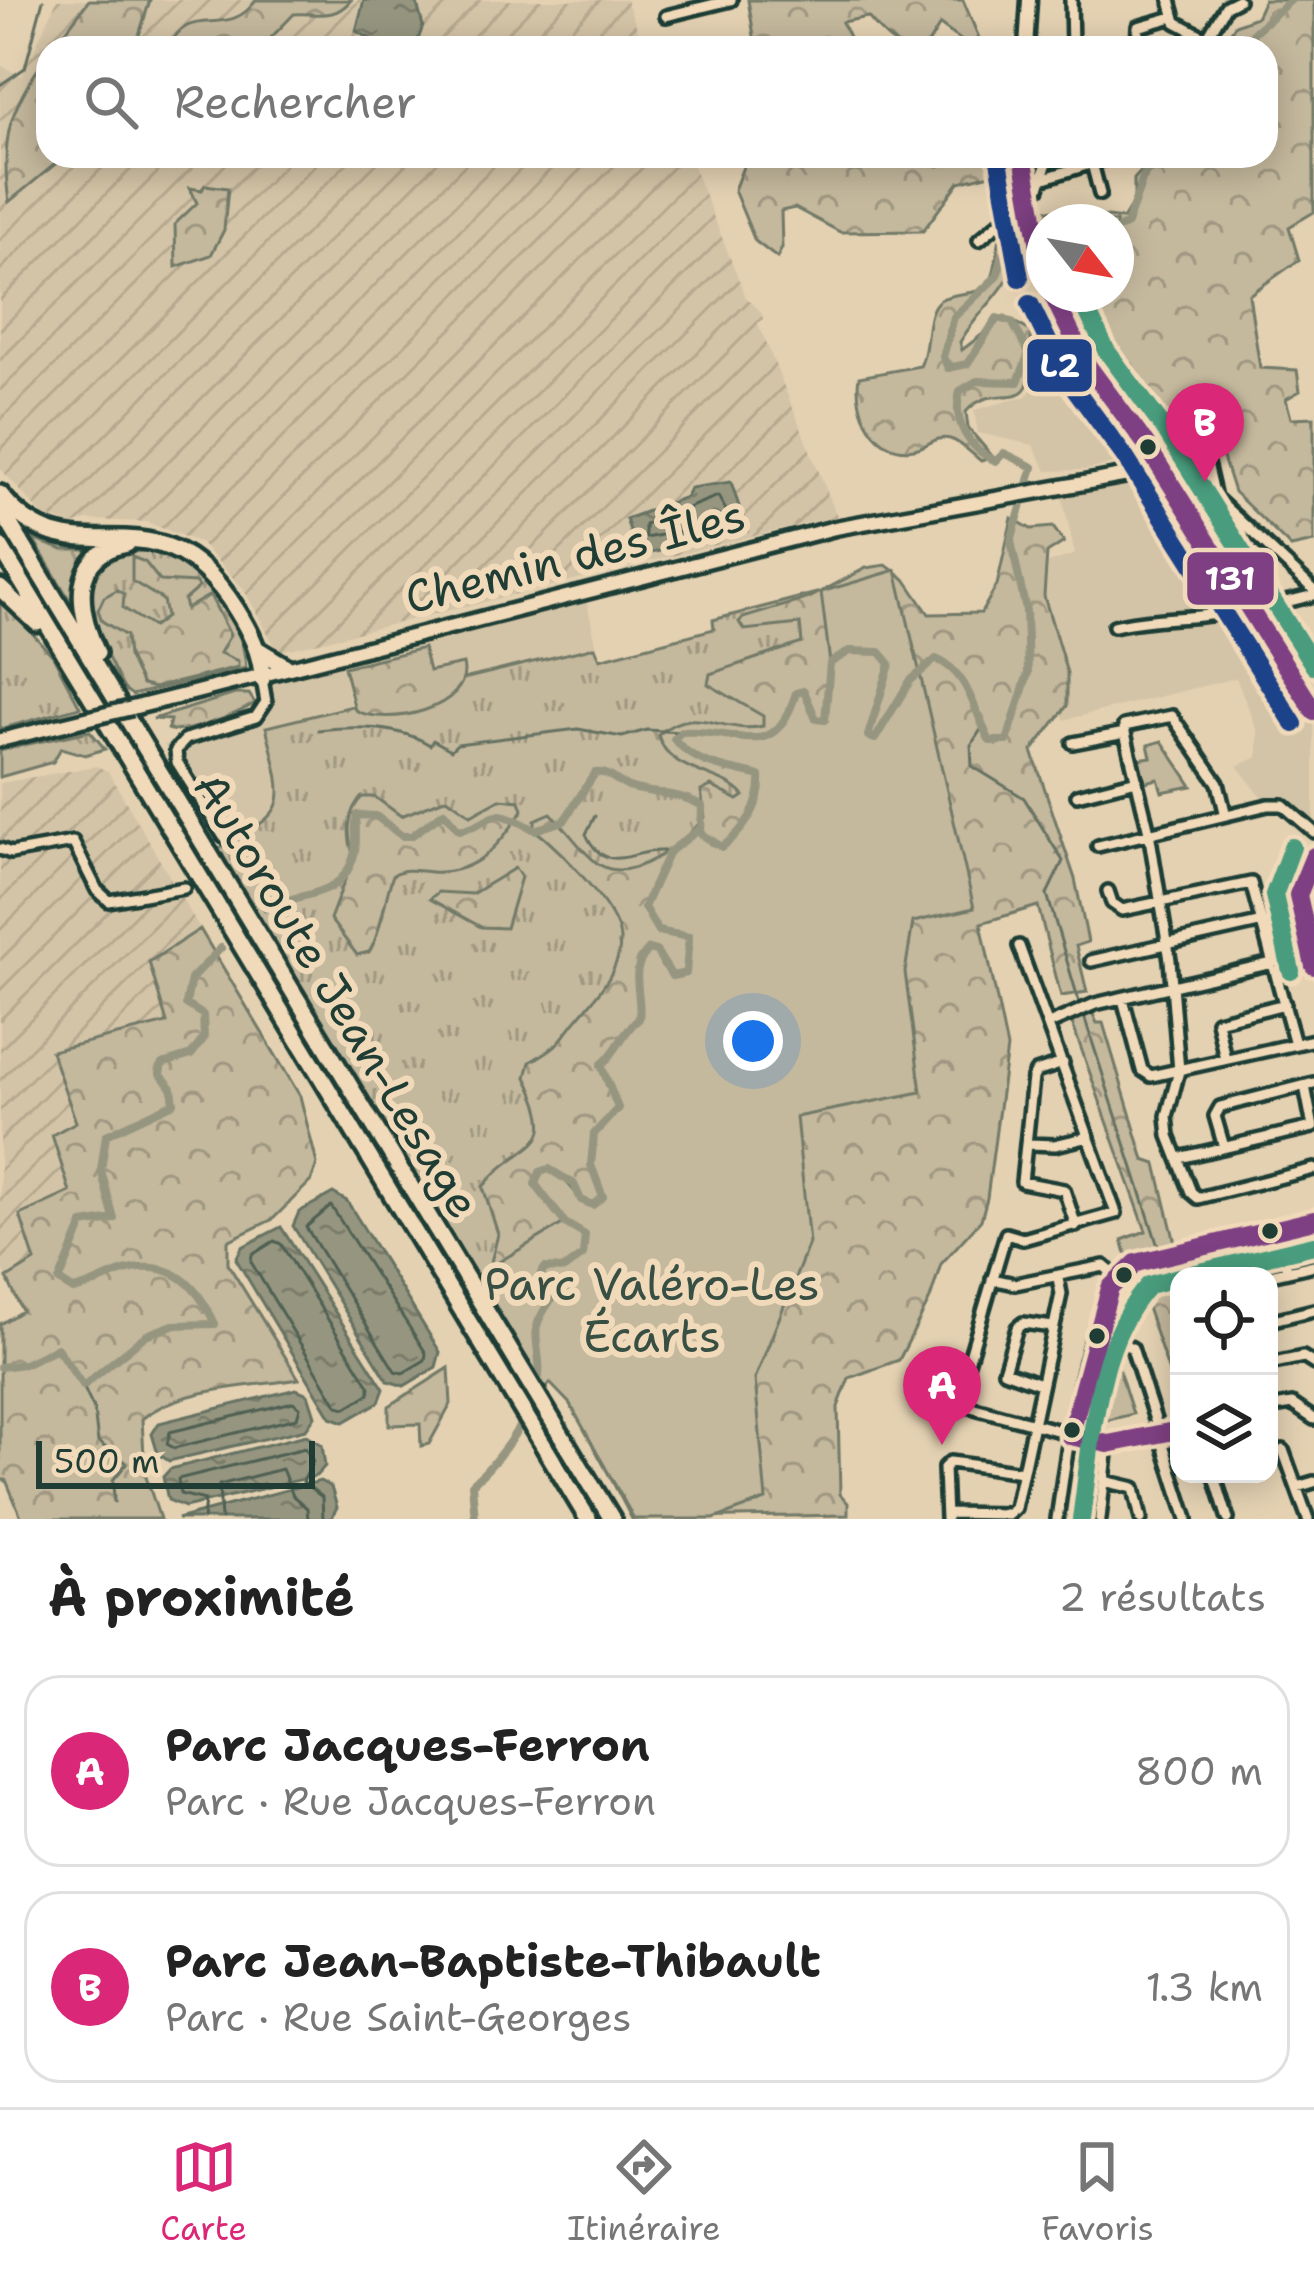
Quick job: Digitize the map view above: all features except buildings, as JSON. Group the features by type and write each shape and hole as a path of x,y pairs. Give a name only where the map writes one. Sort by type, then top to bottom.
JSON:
{"highway":[{"path":"0,494 27,522 60,539 132,536 179,551 219,586 257,649 261,675"},
{"name":"Autoroute Jean-Lesage","path":"0,508 612,1519"},
{"path":"145,746 87,629 82,580 91,562 110,548 140,543 179,551"},
{"name":"Autoroute Jean-Lesage","path":"0,546 94,714 588,1519"},
{"path":"0,588 29,612 94,714"},
{"path":"248,630 261,675"},
{"path":"257,649 285,665"}],"main road":[{"path":"1027,36 1029,0"},
{"path":"1024,168 1028,204"},
{"path":"1060,312 1084,362 1314,711"},
{"name":"Chemin des Îles","path":"0,740 835,528 1156,467"},
{"path":"1224,613 1233,588"},
{"name":"Chemin des Îles","path":"261,675 332,656"}],"street":[{"path":"666,16 731,0"},
{"path":"1071,0 1072,36"},
{"path":"1170,0 1173,17 1195,36"},
{"path":"1207,36 1226,6 1238,0"},
{"path":"1138,36 1138,27 1173,17"},
{"path":"980,240 1038,188 1045,168"},
{"path":"1042,179 1090,168"},
{"path":"1094,168 1100,194"},
{"path":"1156,467 1195,454 1206,459"},
{"path":"1156,467 1200,475 1206,459"},
{"path":"1206,459 1216,499"},
{"path":"1186,471 1314,592"},
{"path":"1114,626 1160,615 1193,618 1248,609 1314,592"},
{"path":"1275,653 1314,643"},
{"path":"224,837 178,764 176,750 186,739 256,718 266,702 261,675"},
{"path":"1226,812 1218,783 1172,716 1124,726 1149,832 1168,945 1179,1071 1167,1116 1179,1158 1198,1198 1314,1169"},
{"path":"1073,743 1125,733"},
{"path":"1077,795 1137,780"},
{"path":"1098,846 1226,812 1283,805 1314,832"},
{"path":"0,849 11,853 73,842 98,890 109,901 184,888"},
{"path":"1049,1024 1123,999 1274,964 1312,960 1298,895 1314,856"},
{"path":"1108,891 1121,910 1246,881 1263,922 1295,1044"},
{"path":"1091,961 1263,922"},
{"path":"1019,946 1116,1213 1024,1239 1006,1234 956,1403 1108,1444 1170,1432"},
{"path":"1123,999 1142,1070 1151,1076 1314,1040"},
{"path":"1225,1059 1217,1021 1285,1004"},
{"path":"1063,1063 1036,1072 1033,1078 1022,1182 1064,1190 1076,1226"},
{"path":"1179,1158 1313,1129 1310,1084 1220,1107 1215,1116 1224,1147"},
{"path":"1029,1144 1055,1145 1089,1137"},
{"path":"1057,1519 1070,1436 1097,1331 1118,1277 1136,1263 1314,1220"},
{"path":"1276,1229 1287,1270"},
{"path":"1278,1273 1314,1265"},
{"path":"992,1279 1015,1284 1104,1266 1118,1277"},
{"path":"1022,1472 950,1462 944,1468 946,1516 1009,1514 1016,1508 1053,1327 1058,1278"},
{"path":"1278,1319 1314,1310"},
{"path":"1040,1384 1004,1371 1017,1328 1024,1323 1053,1327"},
{"path":"1097,1331 1132,1348 1170,1453"},
{"path":"1278,1362 1304,1357 1314,1364"},
{"path":"1278,1406 1292,1404 1314,1419"},
{"path":"1100,1519 1108,1444"},
{"path":"1283,1450 1308,1519"},
{"path":"1104,1481 1134,1488 1142,1519"},
{"path":"1297,1487 1314,1482"},
{"path":"1180,1483 1186,1519"},
{"path":"1217,1483 1228,1519"}],"shaded area":[{"path":"57,0 626,0 640,36 40,36"},
{"path":"36,46 36,168 694,168 746,297 761,312 763,319 758,323 837,516 278,652 243,588 200,543 146,522 87,520 73,525 43,516 0,468 0,65 22,76"},
{"path":"1053,313 1083,370 1140,458 1086,470 1047,471 1033,445 978,433 974,410 1026,396 1043,377 1042,358 1028,323"},
{"path":"1154,475 1314,707 1314,837 1283,807 1264,800 1237,766 1258,757 1258,732 1236,678 1064,720 1037,567 1075,554 1062,496"},
{"path":"586,598 597,647 433,687 421,641"},
{"path":"342,659 351,706 267,727 283,791 280,806 272,817 225,846 164,745 263,716 256,683"},
{"path":"96,766 108,771 200,929 149,962 168,1023 51,1051 77,1122 52,1136 70,1193 21,1215 35,1261 7,1278 0,1263 0,783"}],"green space":[{"path":"89,0 150,0 139,36 62,36"},
{"path":"256,0 351,0 331,13 294,14 273,36 176,36 187,26 245,12"},
{"path":"748,0 963,0 978,36 955,36 940,25 933,36 886,36 868,17 842,22 848,36 754,36"},
{"path":"1264,0 1314,0 1314,212 1289,227 1299,260 1249,295 1260,368 1297,370 1300,391 1286,399 1291,418 1314,417 1314,542 1291,547 1234,492 1217,439 1156,451 1152,445 1162,426 1146,419 1115,390 1068,312 1134,312 1132,204 1134,179 1144,168 1278,168 1278,36 1228,36 1235,25 1256,17"},
{"path":"36,73 36,168 50,168 9,202 7,141 24,91"},
{"path":"743,168 1014,168 959,182 923,231 840,232 795,208 781,211 782,248 777,258 755,241 734,190"},
{"path":"205,185 228,188 224,230 211,255 176,267 175,224 197,203 190,188 202,190"},
{"path":"1008,220 1019,226 1014,264 960,342 962,350 1005,317 1030,331 1029,381 1023,391 991,397 966,412 968,428 993,457 981,461 945,438 914,449 888,445 863,416 859,377 920,366 935,305 946,297 989,286"},
{"path":"1012,518 1031,529 1053,527 1064,542 1047,553 1044,596 1067,673 1067,706 1032,751 1075,879 1088,942 1076,946 1087,992 1061,996 1038,906 981,923 1007,1048 987,1198 981,1220 941,1264 930,1299 899,1360 849,1378 838,1407 840,1494 848,1503 848,1515 632,1519 582,1423 488,1274 498,1234 483,1187 540,1133 542,1120 526,1077 530,1062 556,1044 596,996 619,950 617,926 609,911 571,864 535,830 535,820 551,813 591,858 610,869 656,858 705,817 701,791 711,786 738,800 744,796 673,758 658,735 684,721 763,726 763,716 708,684 710,674 802,643 800,624 744,630 739,622 743,618 809,598 866,568 886,565 905,579 929,614 981,613 997,585"},
{"path":"33,539 63,550 90,550 76,570 71,602"},
{"path":"146,551 184,566 215,593 236,628 246,668 132,695 124,689 94,624 90,583 98,567 116,556"},
{"path":"132,557 145,562 160,581 196,583 199,587 184,600 186,609 210,595 230,635 220,653 238,661 238,667 155,688 142,685 128,656 126,636 102,621 98,610 104,597 117,590 124,594 123,608 153,627 166,617 163,600 132,581"},
{"name":"Parc Valéro-Les Écarts","path":"896,570 974,908 913,922 905,972 921,1092 796,1117 809,1243 755,1379 766,1500 714,1519 634,1519 570,1404 550,1383 539,1399 467,1281 564,1223 535,1184 540,1172 556,1173 593,1205 603,1197 591,1165 594,1134 617,1108 601,1065 639,1018 637,965 649,949 662,956 661,965 672,975 686,972 689,937 658,931 644,907 669,852 701,828 711,844 722,847 755,807 759,776 703,761 674,739 681,732 765,737 787,716 796,693 804,691 816,719 825,720 830,663 821,592"},
{"path":"821,592 830,663 760,776 565,1223 467,1281 210,854 255,827 276,807 278,778 266,727 595,647 600,659 714,629 713,620"},
{"path":"0,598 53,656 80,707 0,729"},
{"path":"423,648 429,671 463,664 463,679 455,692 442,703 406,715 386,717 355,710 344,667"},
{"path":"249,694 255,703 199,727 168,729 170,720 153,719"},
{"path":"90,731 105,749 85,755 61,748 53,762 0,777 0,750"},
{"path":"1162,741 1192,786 1162,792 1158,779 1137,784 1132,760 1151,757 1148,745"},
{"path":"362,797 375,797 401,816 447,798 471,815 500,799 520,801 523,810 495,846 474,863 447,872 406,870 393,875 373,945 369,952 357,955 330,919 354,856 349,825"},
{"path":"515,868 521,877 506,928 481,927 430,899 438,892 472,894"},
{"path":"200,929 300,1096 317,1164 311,1181 273,1219 228,1241 228,1264 299,1379 196,1394 142,1419 145,1474 160,1519 22,1519 6,1480 0,1480 0,1324 22,1311 7,1278 35,1261 20,1215 70,1192 52,1135 76,1122 51,1051 167,1023 149,962"},
{"path":"1092,1012 1097,1023 1103,1023 1144,1160 1156,1164 1176,1247 1129,1263 1122,1240 1146,1231 1071,1020"},
{"path":"1170,1269 1170,1375 1138,1281"},
{"path":"449,1368 451,1404 429,1444 421,1446 420,1424 389,1425 389,1406"},
{"path":"1119,1370 1133,1414 1109,1420 1076,1412 1080,1397 1101,1403 1110,1372"}],"water":[{"path":"364,0 416,0 423,26 419,36 365,36 356,31"},
{"path":"731,482 747,531 638,556 626,519 686,497 690,488"},
{"path":"333,1193 347,1201 440,1352 436,1367 404,1386 388,1381 293,1226 299,1212"},
{"path":"281,1227 384,1389 379,1402 344,1422 331,1417 236,1259 242,1247"},
{"path":"296,1389 308,1394 315,1416 306,1429 169,1461 158,1454 152,1434 159,1423"},
{"path":"306,1435 322,1445 325,1466 316,1476 185,1507 168,1500 163,1477 170,1469"},
{"path":"320,1481 331,1487 337,1507 331,1519 177,1519"}],"waterway":[{"path":"0,85 25,68 43,0"},
{"path":"1252,36 1291,0"},
{"path":"1134,204 1145,172 1155,168"},
{"path":"266,908 340,880 354,855 357,815 376,816 402,836 411,836 444,812 459,830 498,815 535,830 564,821 595,773 702,806 701,834 722,847 750,816 760,776 703,761 674,739 681,732 765,737 787,716 796,693 804,691 816,719 825,720 830,663 850,651 880,652 890,664 868,736 875,739 910,681 936,659 963,683 990,741 1007,741 1028,673 1026,611 1011,541 1033,467 1004,453 996,461 977,449 964,433 958,402 960,391 977,381 1018,382 1029,353 1012,322 997,318 967,364 948,368 943,357 954,317 997,276 1014,222 1026,219"},
{"path":"982,728 971,745 972,766 1024,798 1063,861 1047,894 1080,1005"},
{"path":"318,730 390,730 430,745 433,740 451,750 457,744 578,729 622,737 647,730 681,732"},
{"path":"595,816 586,834 603,855 623,858 669,852"},
{"path":"475,1519 472,1484 507,1445 535,1394 539,1377 536,1330 551,1300 536,1282 545,1268 564,1269 583,1255 585,1235 565,1223 535,1184 540,1172 549,1169 574,1184 581,1200 593,1205 603,1197 591,1165 594,1134 618,1108 601,1065 639,1019 637,974 649,949 656,951 672,976 686,973 689,937 658,931 644,907 669,852 701,828"},
{"path":"0,1367 24,1364 57,1348 83,1386 146,1335 173,1325 215,1324 189,1285 166,1271 136,1269 73,1290 59,1281 83,1224 114,1219 101,1170 106,1135 174,1103 172,1088 160,1074 162,1064 191,1055 204,1038 203,1015 186,1004 191,979 221,948"},
{"path":"1083,1013 1158,1246 1170,1245"},
{"path":"1175,1260 1178,1267"},
{"path":"83,1386 94,1410 98,1442 127,1463 113,1480 114,1502"}],"transit line":[{"name":"L2","path":"1000,168 1020,278"},
{"name":"131","path":"1025,168 1032,204"},
{"name":"L2","path":"1034,312 1064,374 1125,457 1294,724"},
{"name":"131","path":"1061,312 1085,362 1145,443 1314,711"},
{"path":"1088,312 1106,350 1165,430 1314,666"},
{"path":"1291,971 1274,895 1292,847"},
{"name":"131","path":"1314,856 1298,895 1314,966"},
{"name":"131","path":"1070,1436 1110,1288 1136,1263 1314,1220"},
{"path":"1222,1267 1314,1245"},
{"path":"1081,1519 1099,1396 1117,1335 1149,1285 1170,1279"},
{"name":"131","path":"1070,1436 1108,1444 1170,1432"}],"place":[{"name":"Parc Jean-Baptiste-Thibault","path":"1205,482"},
{"name":"Parc Jacques-Ferron","path":"942,1445"}]}
